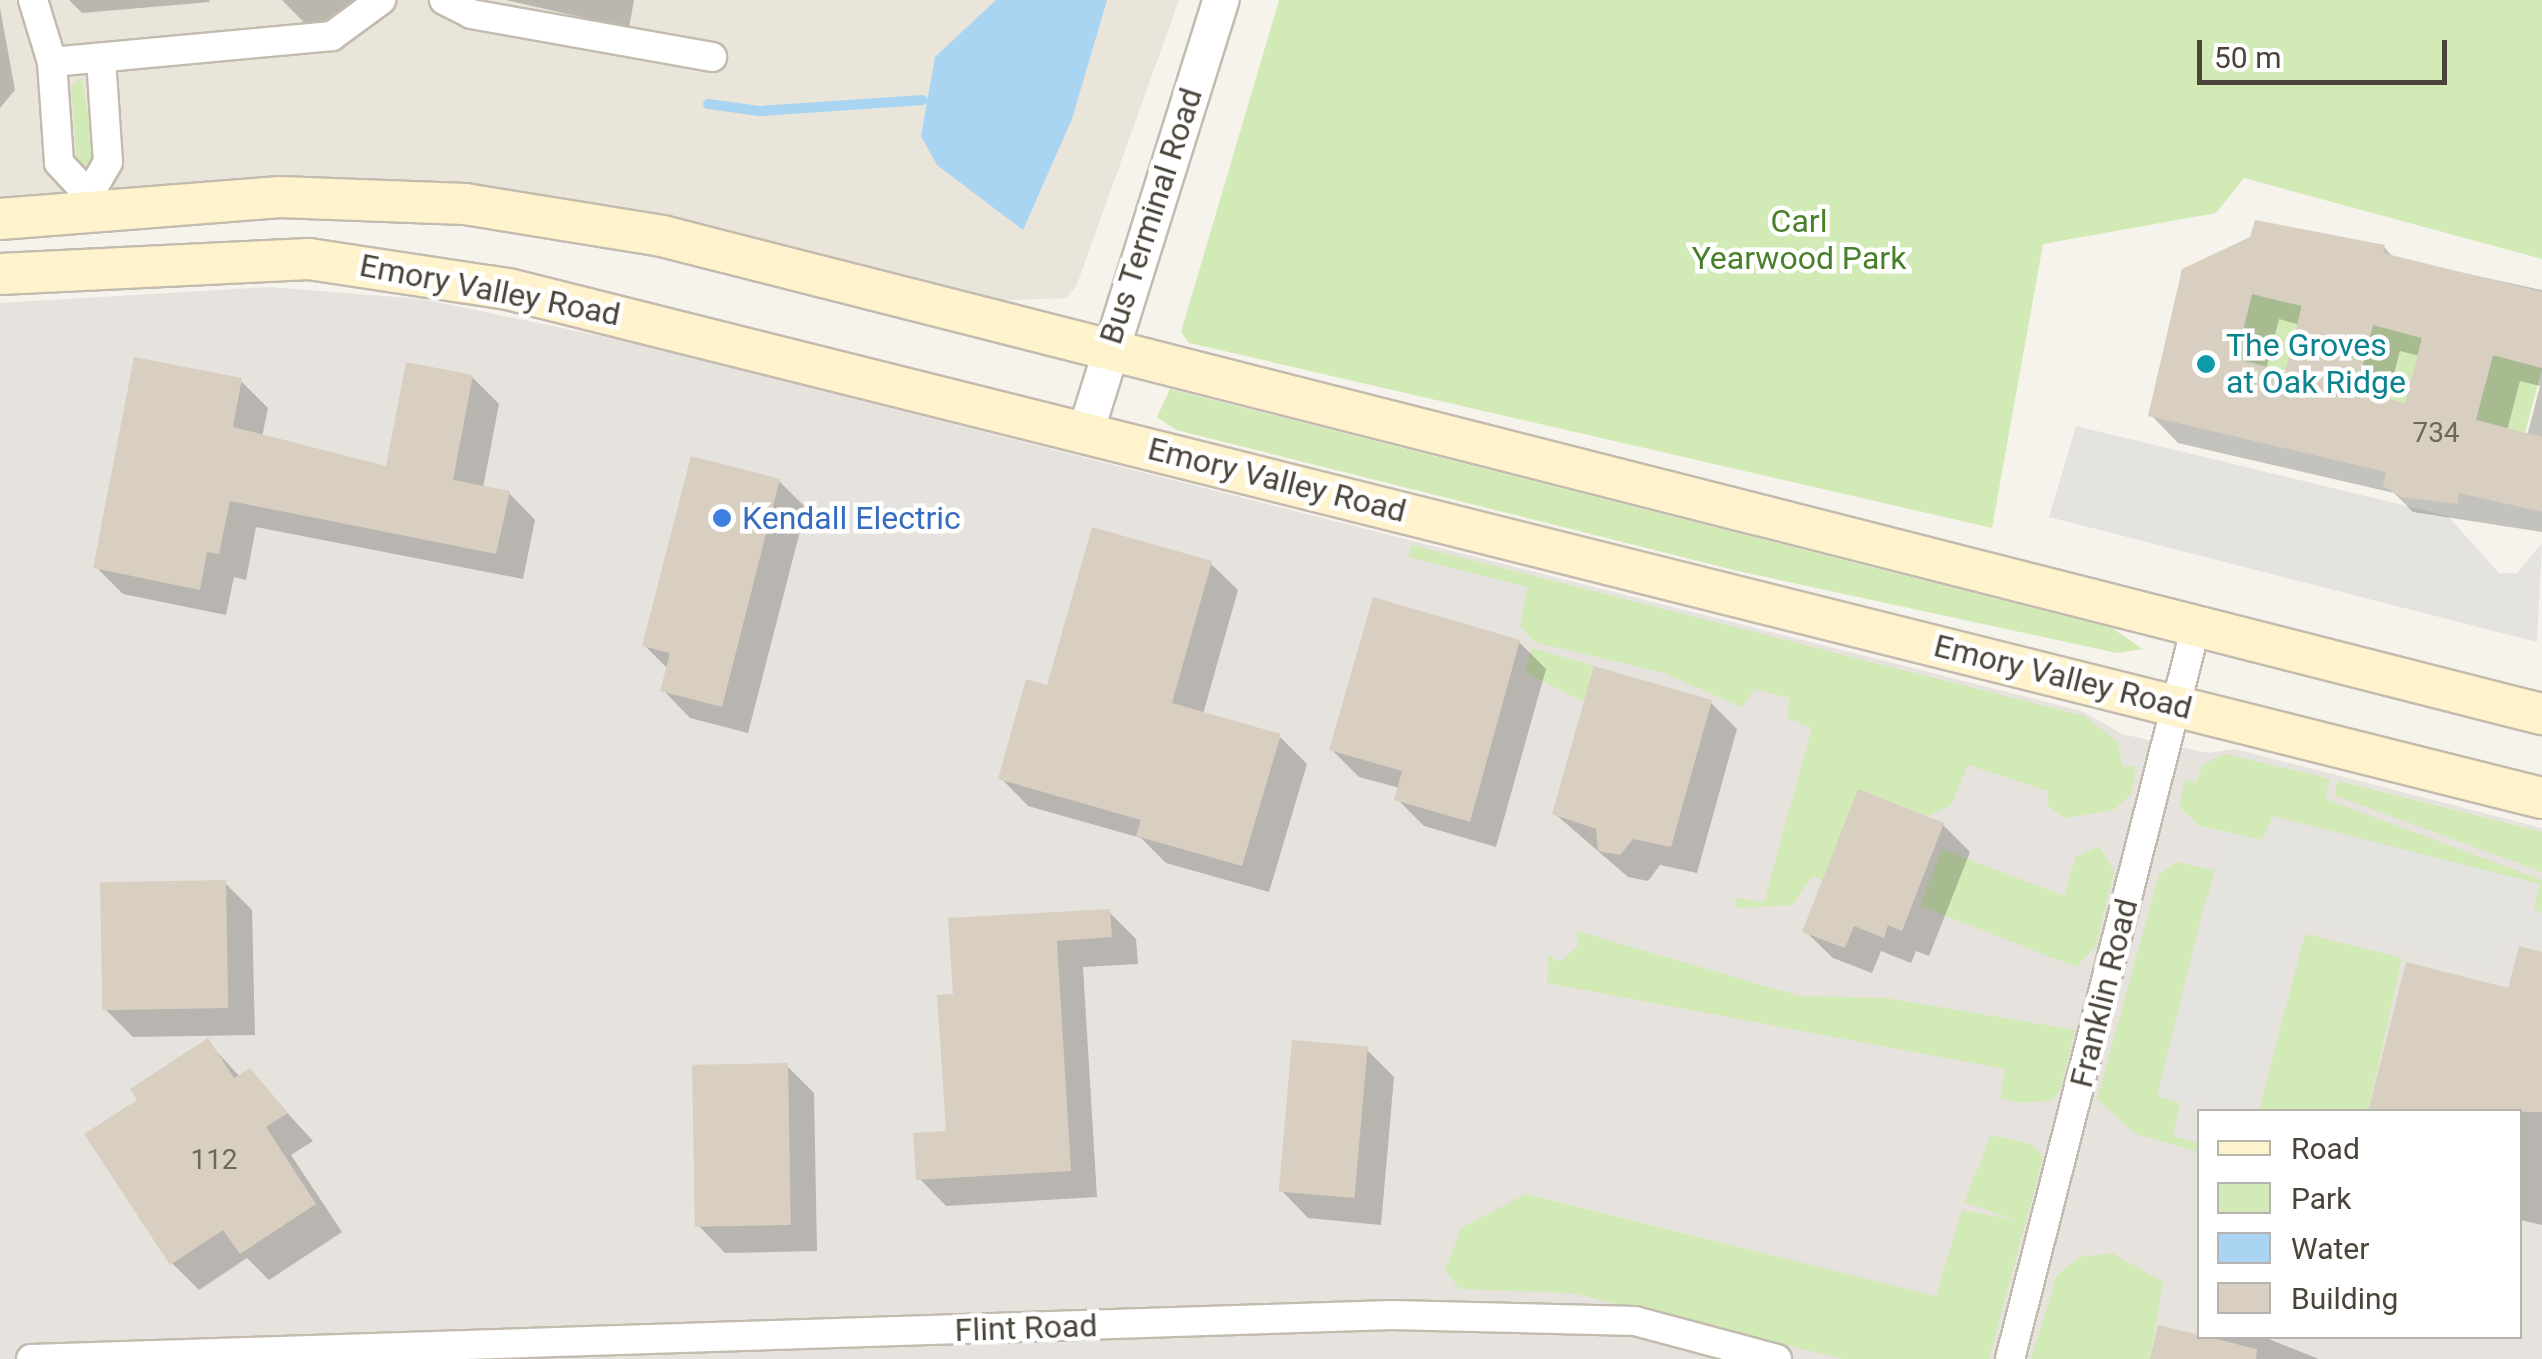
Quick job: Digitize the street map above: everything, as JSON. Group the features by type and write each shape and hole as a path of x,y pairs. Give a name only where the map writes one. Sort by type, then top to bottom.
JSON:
{"main road":[{"name":"Emory Valley Road","path":"0,220 280,198 464,204 662,236 2542,714"},
{"name":"Emory Valley Road","path":"0,274 169,260 385,266 608,311 2542,798"}],"street":[{"path":"33,0 52,62 60,163 90,195 108,162 101,60"},
{"path":"52,62 332,36 381,0"},
{"path":"444,0 471,14 712,57"},
{"name":"Bus Terminal Road","path":"1085,432 1220,0"},
{"name":"Franklin Road","path":"2010,1359 2196,626"},
{"name":"Flint Road","path":"32,1359 1391,1315 1635,1320 1776,1359"}],"shaded area":[{"path":"0,0 1179,0 1076,287 1066,298 992,301 494,186 258,177 0,201"},
{"path":"269,287 422,299 630,342 2082,711 2122,734 2208,753 2235,749 2542,828 2542,1359 0,1359 0,303"},
{"path":"2076,426 2448,516 2499,573 2517,573 2542,543 2537,642 2049,517"},
{"path":"2273,817 2539,884 2533,913 2542,915 2542,947 2509,939 2500,973 2300,923 2253,1109 2158,1096 2224,831 2267,841"}],"green space":[{"name":"Carl Yearwood Park","path":"1279,0 2542,0 2542,259 2244,178 2216,213 2043,244 1992,528 1189,343 1181,332"},
{"path":"82,78 96,164 88,172 77,163 71,86"},
{"path":"2252,294 2302,305 2287,371 2237,359"},
{"path":"2373,325 2422,338 2405,403 2356,390"},
{"path":"2493,355 2542,368 2525,433 2476,420"},
{"path":"1170,389 2112,628 2143,649 2117,653 1738,571 1176,430 1157,417"},
{"path":"1412,545 2084,716 2117,741 2123,767 2136,766 2131,794 2114,810 2064,818 2047,805 2048,791 1968,765 1951,805 1927,816 1858,789 1823,880 1812,876 1793,905 1736,908 1736,898 1764,902 1812,728 1787,718 1790,698 1755,689 1742,707 1664,673 1534,642 1520,625 1528,587 1408,557"},
{"path":"1532,648 1594,666 1584,702 1525,672"},
{"path":"2225,754 2330,779 2325,799 2542,880 2542,914 2534,908 2539,884 2273,816 2261,841 2198,825 2179,806 2185,780 2196,783 2203,765"},
{"path":"2338,781 2542,832 2542,872 2334,795"},
{"path":"2099,846 2114,871 2096,945 2076,967 1920,906 1942,849 2064,896 2076,857"},
{"path":"2176,862 2218,871 2230,903 2206,897 2157,1096 2180,1103 2173,1136 2197,1142 2197,1151 2136,1134 2097,1099 2159,875"},
{"path":"1577,931 1799,996 1886,998 2075,1030 2061,1087 2052,1100 2022,1103 2000,1098 2005,1069 1547,983 1548,955 1560,962 1578,946"},
{"path":"2305,934 2402,958 2368,1109 2260,1109"},
{"path":"1991,1135 2031,1144 2043,1157 1989,1359 1844,1359 1572,1293 1460,1289 1445,1270 1462,1227 1526,1194 1936,1296 1962,1210 2015,1220 1964,1202"},
{"path":"2112,1253 2163,1282 2150,1359 2031,1359 2057,1275 2079,1257"}],"water":[{"path":"996,0 1107,0 1072,119 1023,230 937,165 921,136 935,57"}],"building":[{"name":"The Groves at Oak Ridge","path":"2255,220 2385,245 2383,253 2542,292 2542,368 2493,355 2476,420 2542,437 2542,512 2459,493 2457,504 2401,497 2383,486 2386,472 2148,416 2182,269 2250,237","holes":["2252,294 2302,306 2285,372 2235,359","2373,325 2422,338 2405,403 2356,390"]},
{"path":"134,357 242,378 233,427 386,466 406,362 473,375 453,480 510,491 496,554 230,501 219,554 207,552 200,590 93,568"},
{"path":"691,456 780,479 722,707 660,691 670,653 642,646"},
{"path":"1092,527 1212,561 1172,703 1281,734 1242,866 1136,836 1141,820 998,779 1026,679 1047,685"},
{"path":"1373,597 1520,640 1470,822 1394,800 1402,771 1329,750"},
{"path":"1594,666 1712,700 1671,847 1633,839 1620,855 1598,851 1596,829 1552,814"},
{"path":"1858,789 1944,823 1902,931 1888,925 1884,938 1854,926 1845,948 1802,932"},
{"path":"226,880 228,1008 102,1010 100,882"},
{"path":"1110,909 1112,937 1057,941 1071,1171 916,1180 913,1133 946,1131 937,995 953,994 948,918"},
{"path":"2519,946 2542,952 2542,1112 2369,1109 2406,962 2508,988"},
{"path":"208,1038 234,1078 250,1068 288,1113 266,1127 316,1204 240,1254 223,1230 170,1265 84,1134 137,1100 130,1089"},
{"path":"1292,1040 1368,1047 1354,1198 1279,1191"},
{"path":"788,1063 791,1225 695,1227 692,1065"},
{"path":"2158,1325 2197,1334 2197,1339 2216,1339 2257,1349 2256,1359 2150,1359"}],"waterway":[{"path":"708,104 760,111 923,100"}],"place":[{"name":"The Groves at Oak Ridge","path":"2206,364"},
{"name":"Kendall Electric","path":"722,518"}]}
